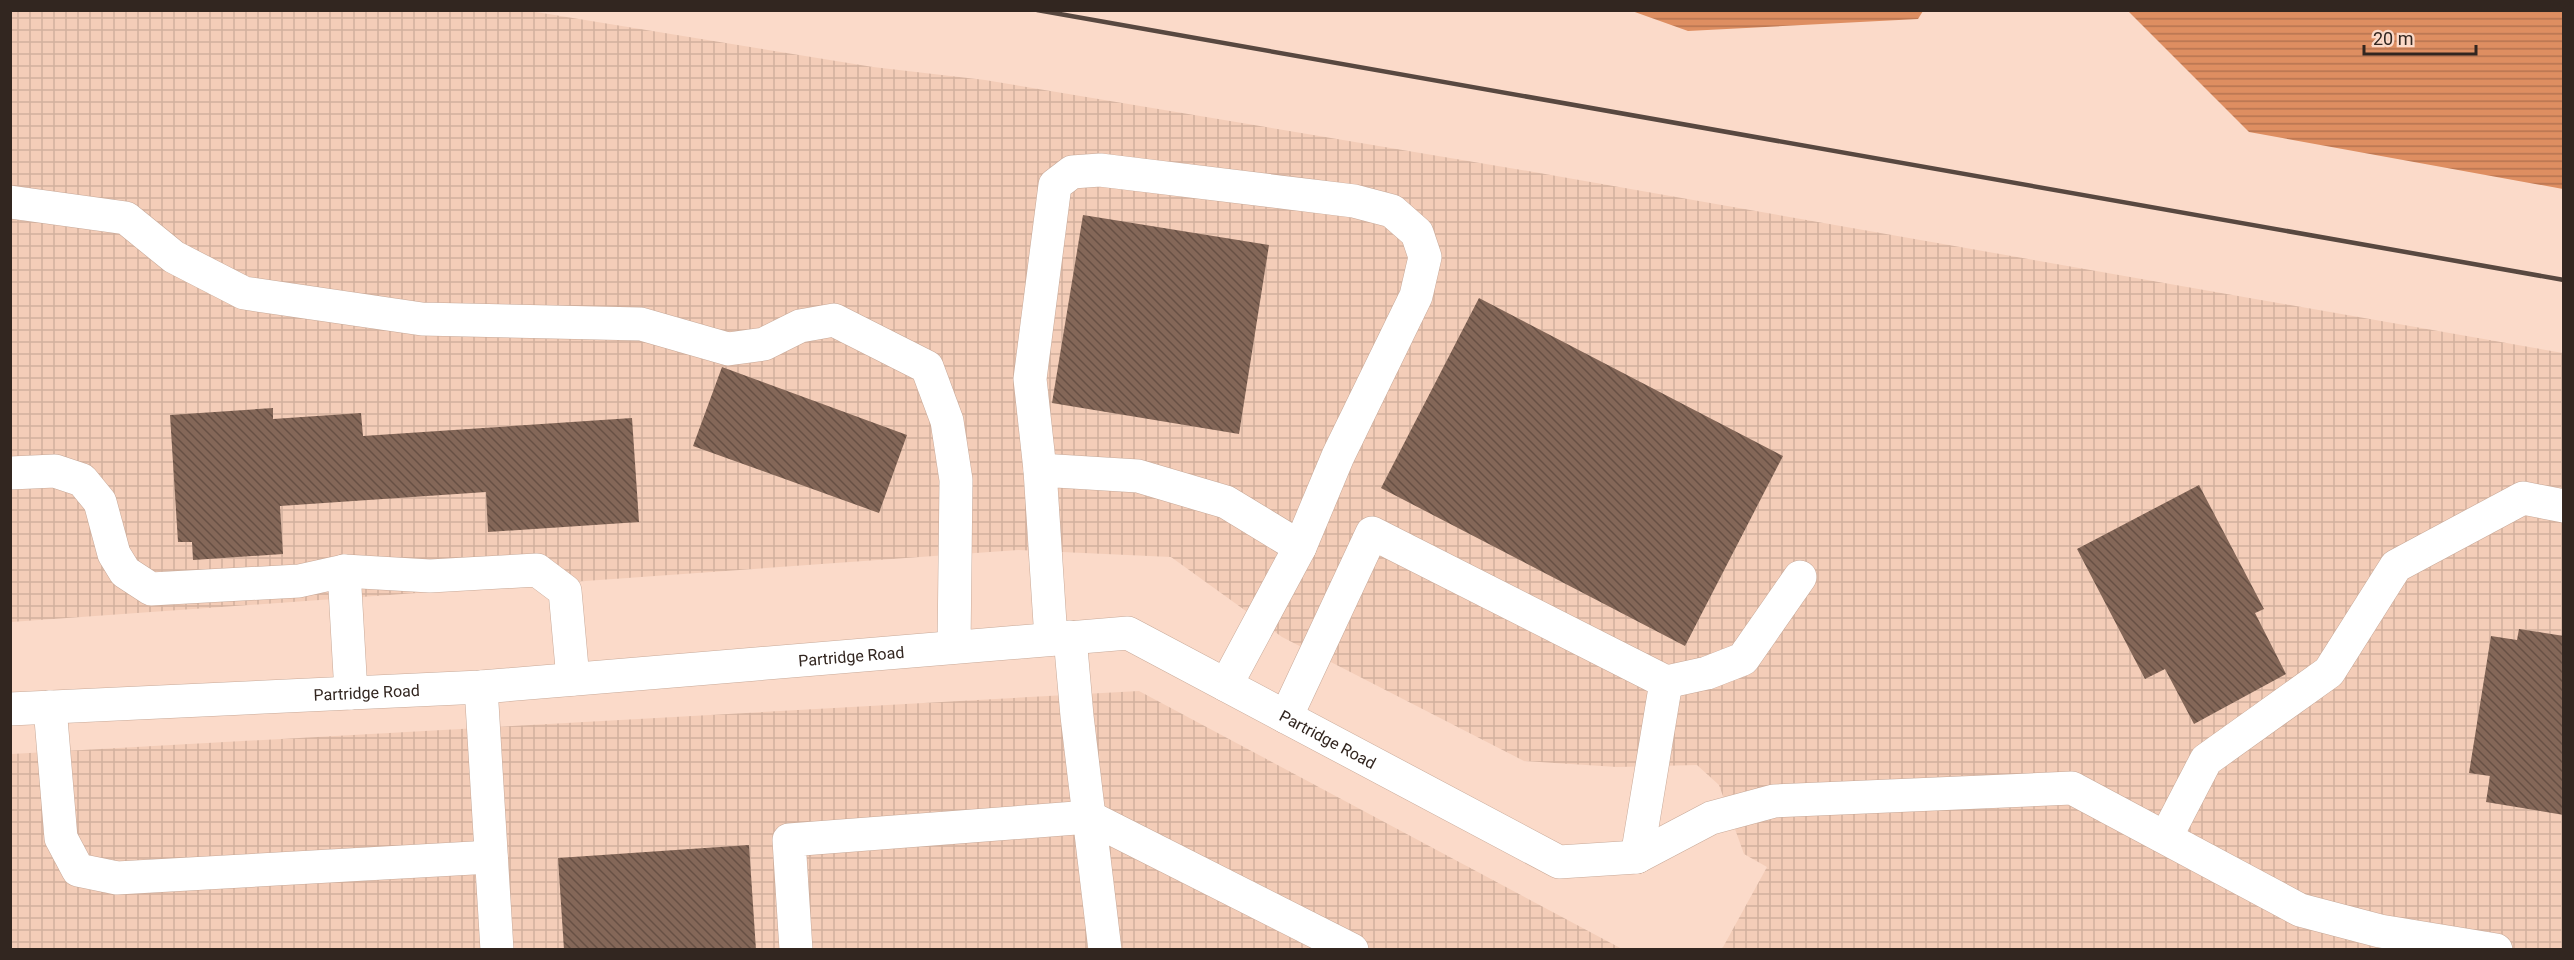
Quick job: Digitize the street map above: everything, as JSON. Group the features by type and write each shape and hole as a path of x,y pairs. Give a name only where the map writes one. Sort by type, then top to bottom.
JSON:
{"street":[{"path":"1105,950 1089,817 1061,638 1030,379 1055,185 1072,172 1100,170 1343,199 1392,211 1417,233 1425,257 1416,296 1338,456 1300,547 1226,685"},
{"path":"10,202 126,218 174,257 244,293 422,319 641,324 728,349 764,344 800,326 834,320 927,367 947,420 956,480 954,647"},
{"path":"10,473 55,471 82,480 100,502 114,554 125,572 151,589 299,582 344,571 430,576 537,570 565,591 573,679"},
{"path":"1040,471 1138,476 1226,502 1300,547"},
{"path":"2166,837 2206,760 2329,672 2396,566 2523,498 2564,506"},
{"path":"1286,717 1372,533 1666,682 1707,673 1743,659 1800,577"},
{"path":"344,571 351,693"},
{"name":"Partridge Road","path":"10,709 481,687 1128,633 1559,862 1636,857"},
{"path":"1636,857 1666,682"},
{"path":"481,687 497,950"},
{"path":"50,707 61,838 78,870 117,878 491,857"},
{"path":"1636,857 1711,818 1774,801 2072,788 2300,910 2380,931 2496,950"},
{"path":"796,950 789,840 1089,817 1352,950"}],"shaded area":[{"path":"11,11 530,11 873,67 985,80 1528,171 2563,353 2563,949 1722,949 1767,867 1744,854 1719,785 1697,765 1617,767 1524,761 1282,637 1171,557 1018,550 11,622"},
{"path":"1632,11 1923,11 1918,19 1688,31"},
{"path":"2128,11 2563,11 2563,189 2249,132"},
{"path":"1139,691 1622,949 11,950 11,754"}],"building":[{"path":"1083,215 1269,245 1239,434 1052,403"},
{"path":"1479,298 1783,456 1685,646 1381,488"},
{"path":"722,367 907,435 879,513 693,446"},
{"path":"273,408 273,419 361,413 363,436 632,418 639,522 488,532 486,492 280,506 283,554 193,560 192,542 178,542 170,415"},
{"path":"2199,485 2264,609 2255,613 2286,674 2194,724 2165,669 2145,679 2077,549"},
{"path":"2519,629 2564,636 2564,815 2486,802 2490,776 2469,773 2491,636 2517,640"},
{"path":"749,845 756,950 564,950 558,858"}],"railway":[{"path":"1037,10 2564,280"}]}
